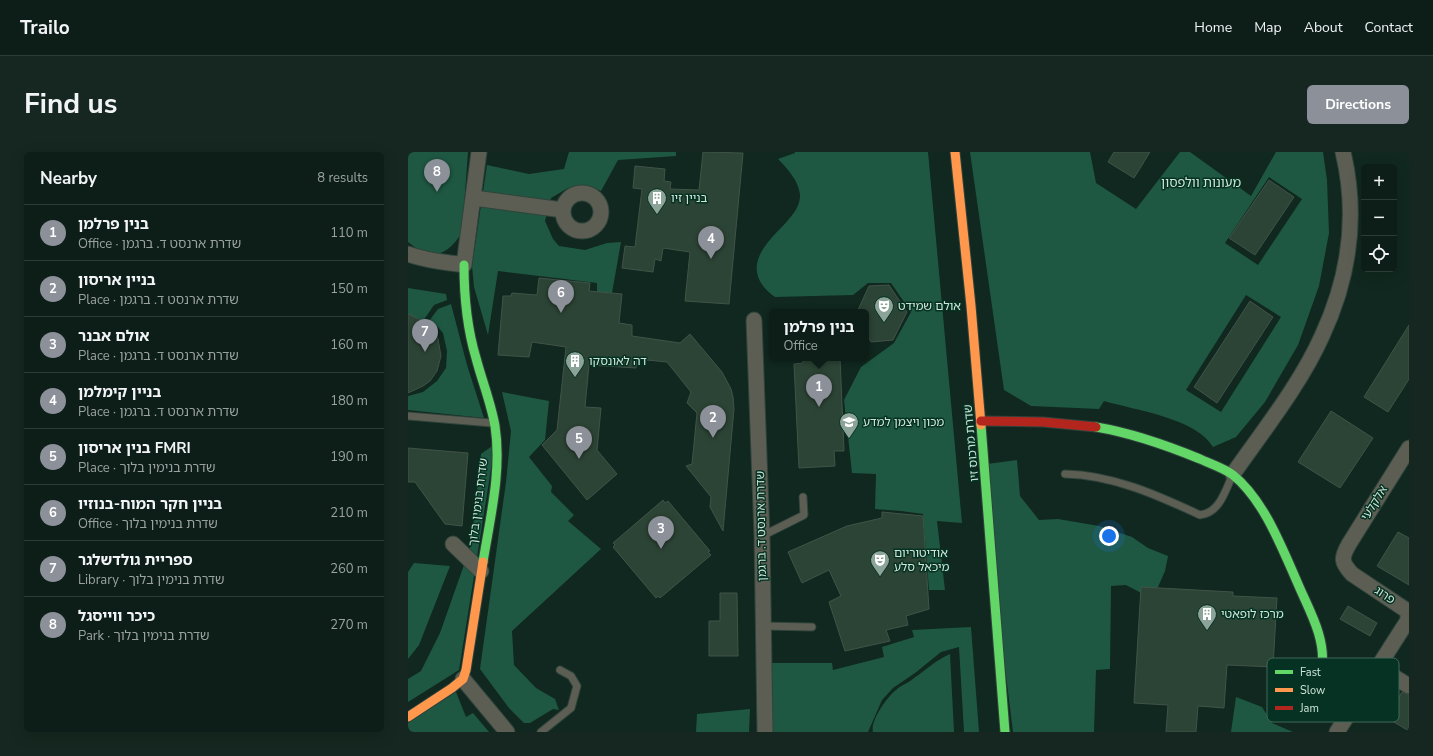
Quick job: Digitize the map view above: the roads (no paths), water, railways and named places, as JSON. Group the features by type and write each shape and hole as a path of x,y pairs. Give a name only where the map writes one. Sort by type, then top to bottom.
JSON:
{"street":[{"path":"408,254 417,258 464,265 479,152"},
{"name":"שדרת מרכוס זיו","path":"955,152 972,306 1005,732"},
{"path":"1232,474 1280,407 1307,364 1322,337 1332,311 1345,268 1351,223 1351,198 1343,152"},
{"path":"474,198 563,210"},
{"name":"שדרת בנימין בלוך","path":"463,679 466,670 492,504 496,456 496,436 494,423 486,391 476,361 464,307 464,265"},
{"name":"שדרת ארנסט ד. ברגמן","path":"754,320 762,536 762,626 765,732"},
{"path":"981,421 1035,421 1068,424 1118,432 1146,439 1174,449 1232,474 1255,500 1278,539 1321,641 1322,658"},
{"name":"אלקלעי","path":"1343,560 1345,551 1349,544 1409,448"},
{"path":"452,544 481,571"},
{"name":"פרוג","path":"1343,560 1352,574 1408,612 1408,620 1384,658"},
{"path":"408,717 463,679 507,732"},
{"path":"1399,680 1409,686"},
{"path":"1337,732 1343,722"}],"lane":[{"path":"408,416 494,423"},
{"path":"1065,474 1094,477 1133,487 1156,494 1200,515 1206,515 1216,508 1223,498 1232,474"},
{"path":"762,536 804,515 803,497"},
{"path":"762,626 812,627"},
{"path":"541,732 571,708 577,686 571,676 560,670"}],"place":[{"name":"כיכר ווייסגל","path":"437,192"},
{"name":"בניין זיו","path":"657,215"},
{"name":"בניין קימלמן","path":"711,259"},
{"name":"בניין חקר המוח-בנוזיו","path":"561,313"},
{"name":"אולם שמידט","path":"884,323"},
{"name":"ספריית גולדשלגר","path":"425,352"},
{"name":"דה לאונסקו","path":"575,378"},
{"name":"בנין פרלמן","path":"819,407"},
{"name":"בניין אריסון","path":"713,438"},
{"name":"מכון ויצמן למדע","path":"849,439"},
{"name":"בנין אריסון FMRI","path":"579,459"},
{"name":"אולם אבנר","path":"661,549"},
{"name":"אודיטוריום מיכאל סלע","path":"880,577"},
{"name":"מרכז לופאטי","path":"1207,631"}],"district":[{"name":"מעונות וולפסון","path":"1201,182"}]}
